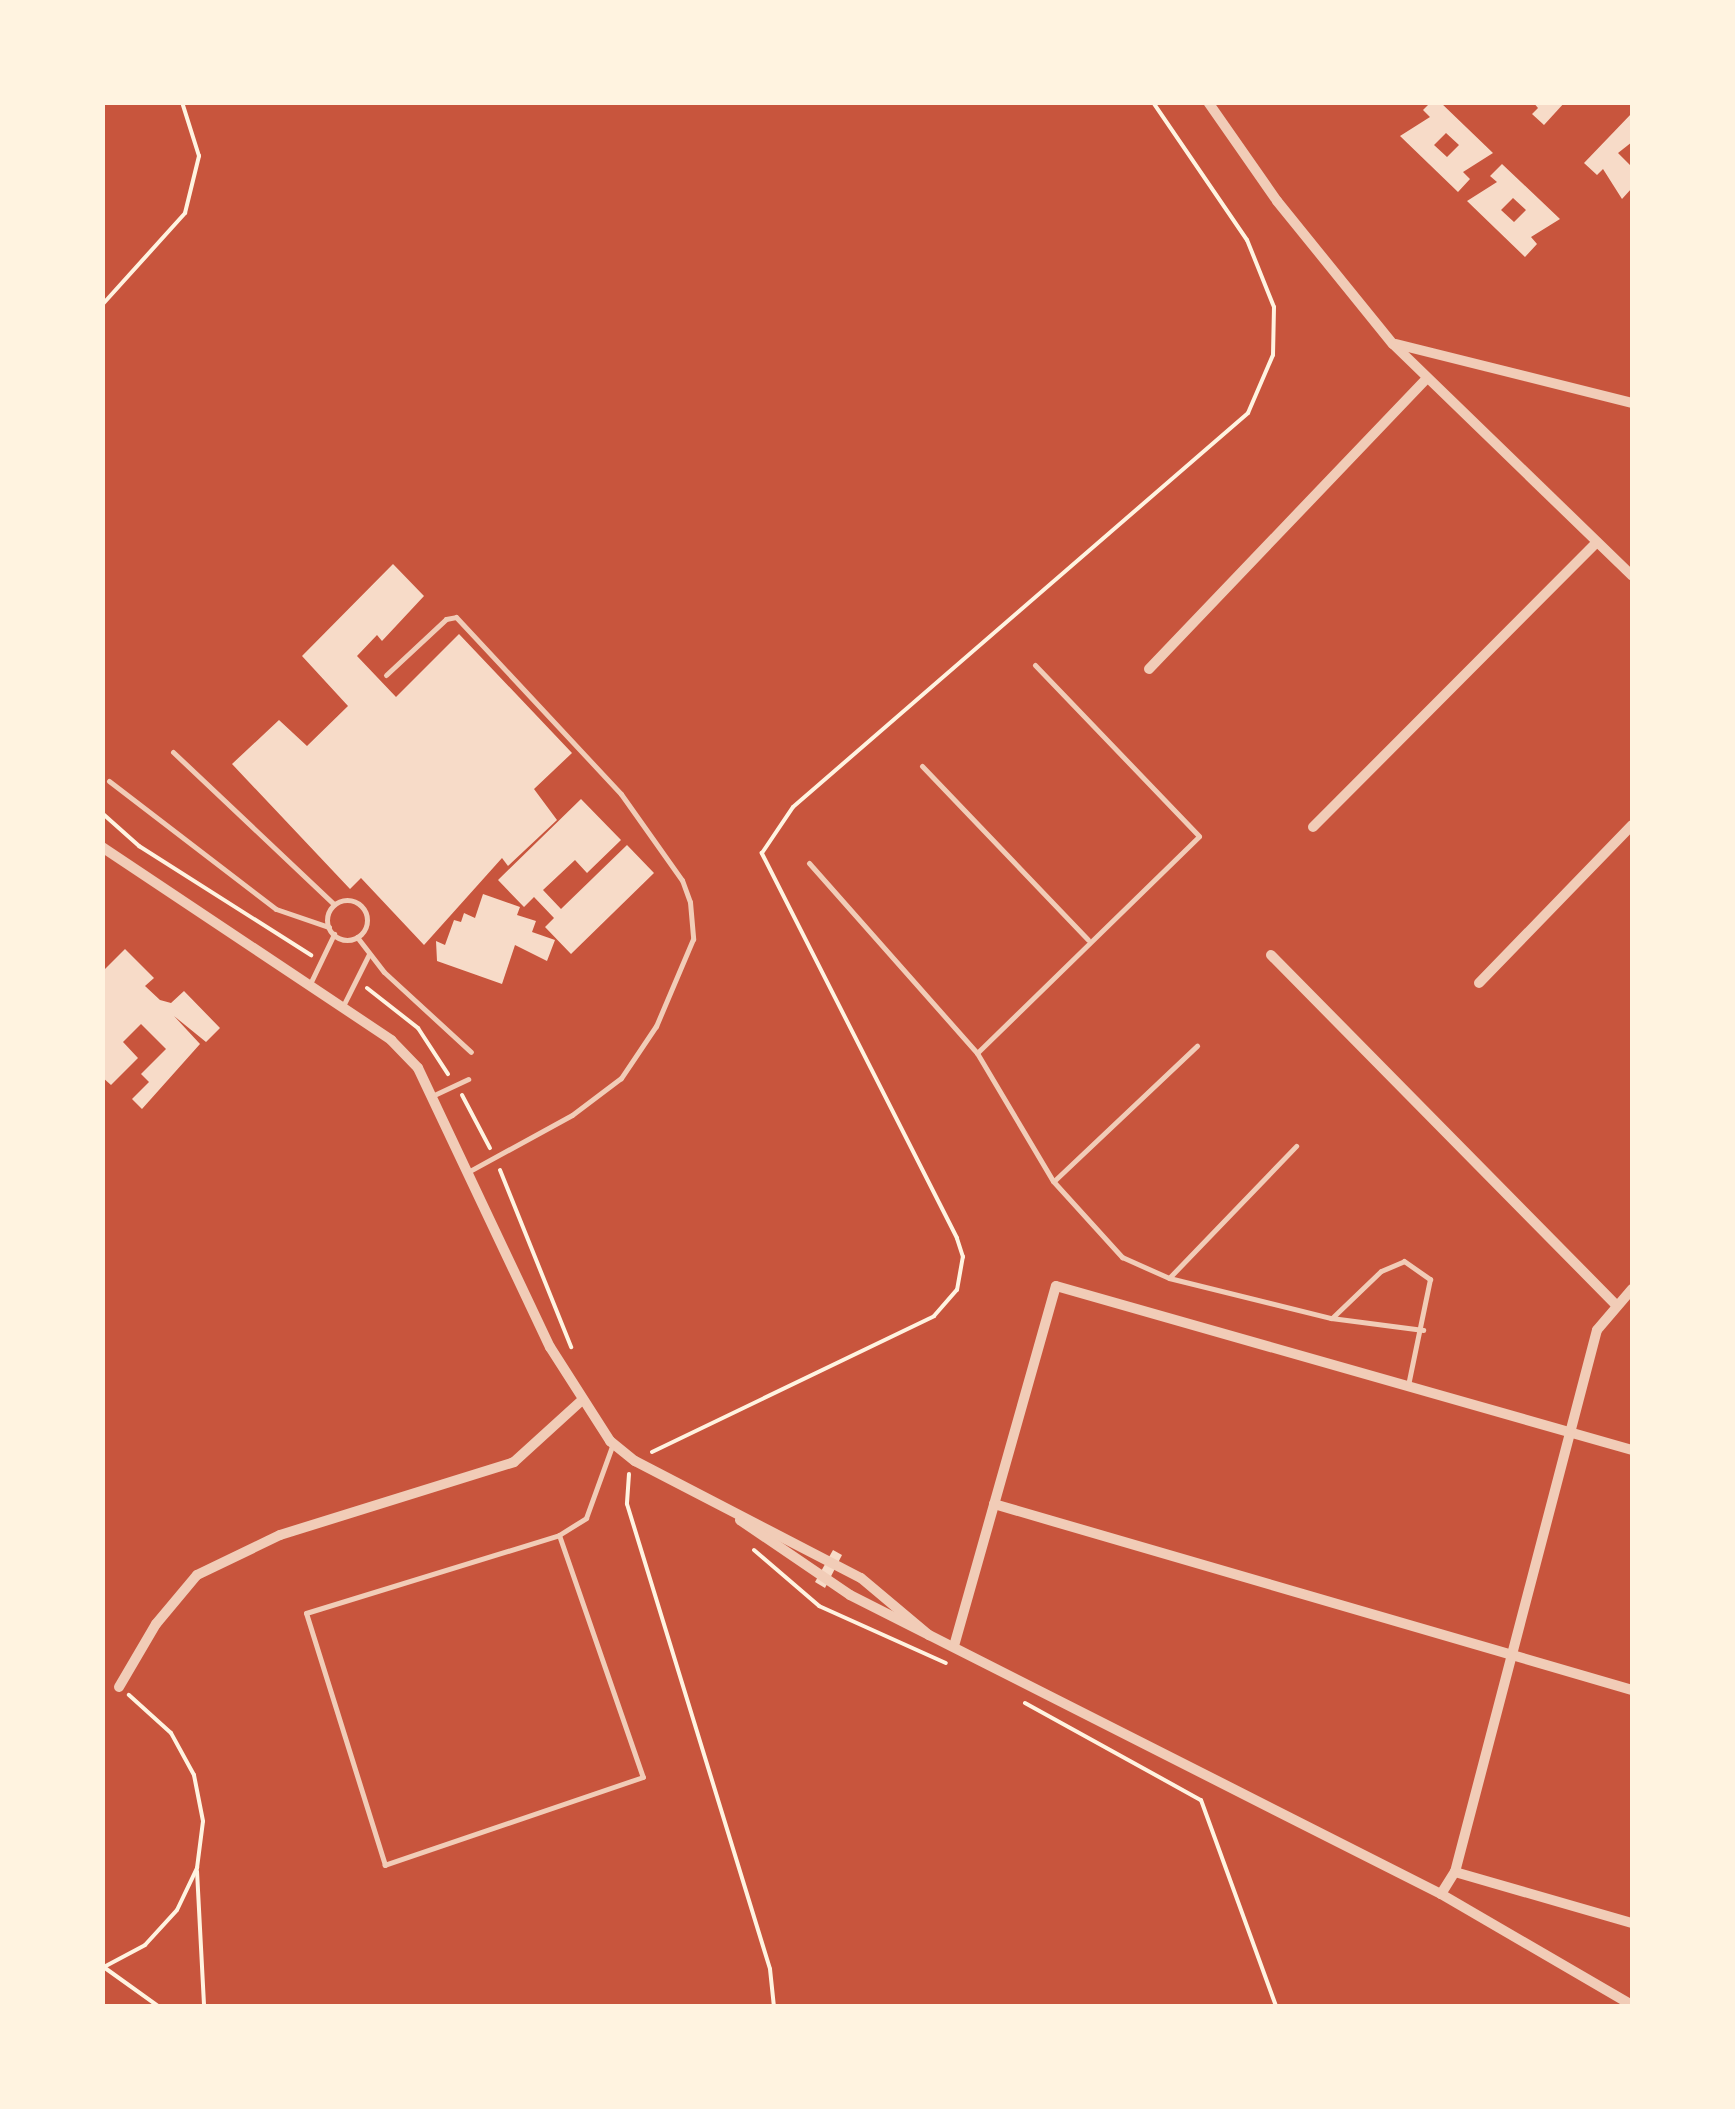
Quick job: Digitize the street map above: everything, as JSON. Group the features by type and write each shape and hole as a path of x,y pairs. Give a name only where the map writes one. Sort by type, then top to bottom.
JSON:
{"street":[{"path":"1208,102 1237,145 1393,344 1632,576"},
{"path":"1393,344 1632,403"},
{"path":"1149,669 1426,379"},
{"path":"1313,827 1597,542"},
{"path":"1480,983 1632,825"},
{"path":"102,846 343,1006 409,1057 432,1096 580,1402 613,1444 635,1461 861,1578 929,1634"},
{"path":"1272,955 1614,1304"},
{"path":"954,1646 1056,1286 1408,1385 1573,1437 1632,1450"},
{"path":"1441,1894 1455,1872 1508,1654 1573,1437 1596,1330 1614,1304 1632,1289"},
{"path":"119,1687 156,1624 197,1575 280,1535 514,1462 580,1402"},
{"path":"715,1502 807,1570 1441,1894 1632,2005"},
{"path":"994,1504 1632,1690"},
{"path":"1455,1872 1632,1923"}],"lane":[{"path":"386,674 446,619 456,618 621,794 682,880 690,902 694,939 656,1026 622,1078 466,1173"},
{"path":"977,1054 1088,940 1199,836 1036,665"},
{"path":"173,752 334,904 361,904 367,926 357,937"},
{"path":"922,766 1088,940"},
{"path":"109,781 276,910 328,927 334,934 357,937 369,954 471,1052"},
{"path":"809,863 977,1054 1054,1181 1122,1257 1169,1278 1331,1318 1422,1330"},
{"path":"328,927 334,904"},
{"path":"309,986 334,934"},
{"path":"343,1006 369,954"},
{"path":"1054,1181 1197,1046"},
{"path":"432,1096 468,1079"},
{"path":"1169,1278 1296,1146"},
{"path":"1331,1318 1381,1271 1404,1260 1430,1279 1408,1385"},
{"path":"559,1534 642,1778 384,1865 306,1614 559,1534 586,1518 613,1444"}],"path":[{"path":"102,305 185,213 199,156 182,102"},
{"path":"102,813 154,856 322,961"},
{"path":"356,980 418,1028 455,1085 494,1158 575,1359"},
{"path":"635,1461 627,1478 627,1504 770,1968 774,2006"},
{"path":"738,1538 819,1606 962,1670"},
{"path":"119,1687 171,1733 194,1774 203,1821 197,1868 204,2006"},
{"path":"1014,1697 1201,1800 1276,2006"},
{"path":"158,2006 103,1968 145,1945 177,1910 197,1868"}],"building":[{"path":"1431,102 1440,102 1493,153 1463,172 1470,179 1458,192 1400,136 1430,117 1423,110","holes":["1446,133 1459,145 1447,157 1434,145"]},
{"path":"1533,102 1565,102 1544,125 1532,114 1538,108"},
{"path":"1632,113 1632,142 1618,153 1632,167 1632,188 1622,199 1603,169 1597,175 1584,163"},
{"path":"1502,164 1560,219 1531,237 1537,244 1525,257 1467,201 1497,182 1490,176","holes":["1513,198 1526,210 1514,222 1501,210"]},
{"path":"393,564 424,596 382,641 377,635 357,656 396,697 459,634 572,753 534,789 557,820 508,866 502,858 424,945 361,878 350,889 232,764 279,720 307,746 348,706 302,656"},
{"path":"581,799 621,840 587,873 575,860 543,890 561,909 627,845 654,873 571,954 545,927 554,918 534,897 524,907 498,880"},
{"path":"483,894 520,907 517,915 536,921 532,932 555,940 547,961 515,945 502,984 437,961 436,941 445,945 454,920 461,922 464,913 475,918"},
{"path":"125,949 154,978 145,986 160,1000 171,1003 184,991 220,1028 206,1042 174,1016 200,1044 142,1109 132,1099 149,1082 141,1074 166,1049 141,1024 123,1042 138,1058 111,1085 102,1077 102,972"},
{"path":"833,1550 842,1555 825,1588 815,1582"}]}
